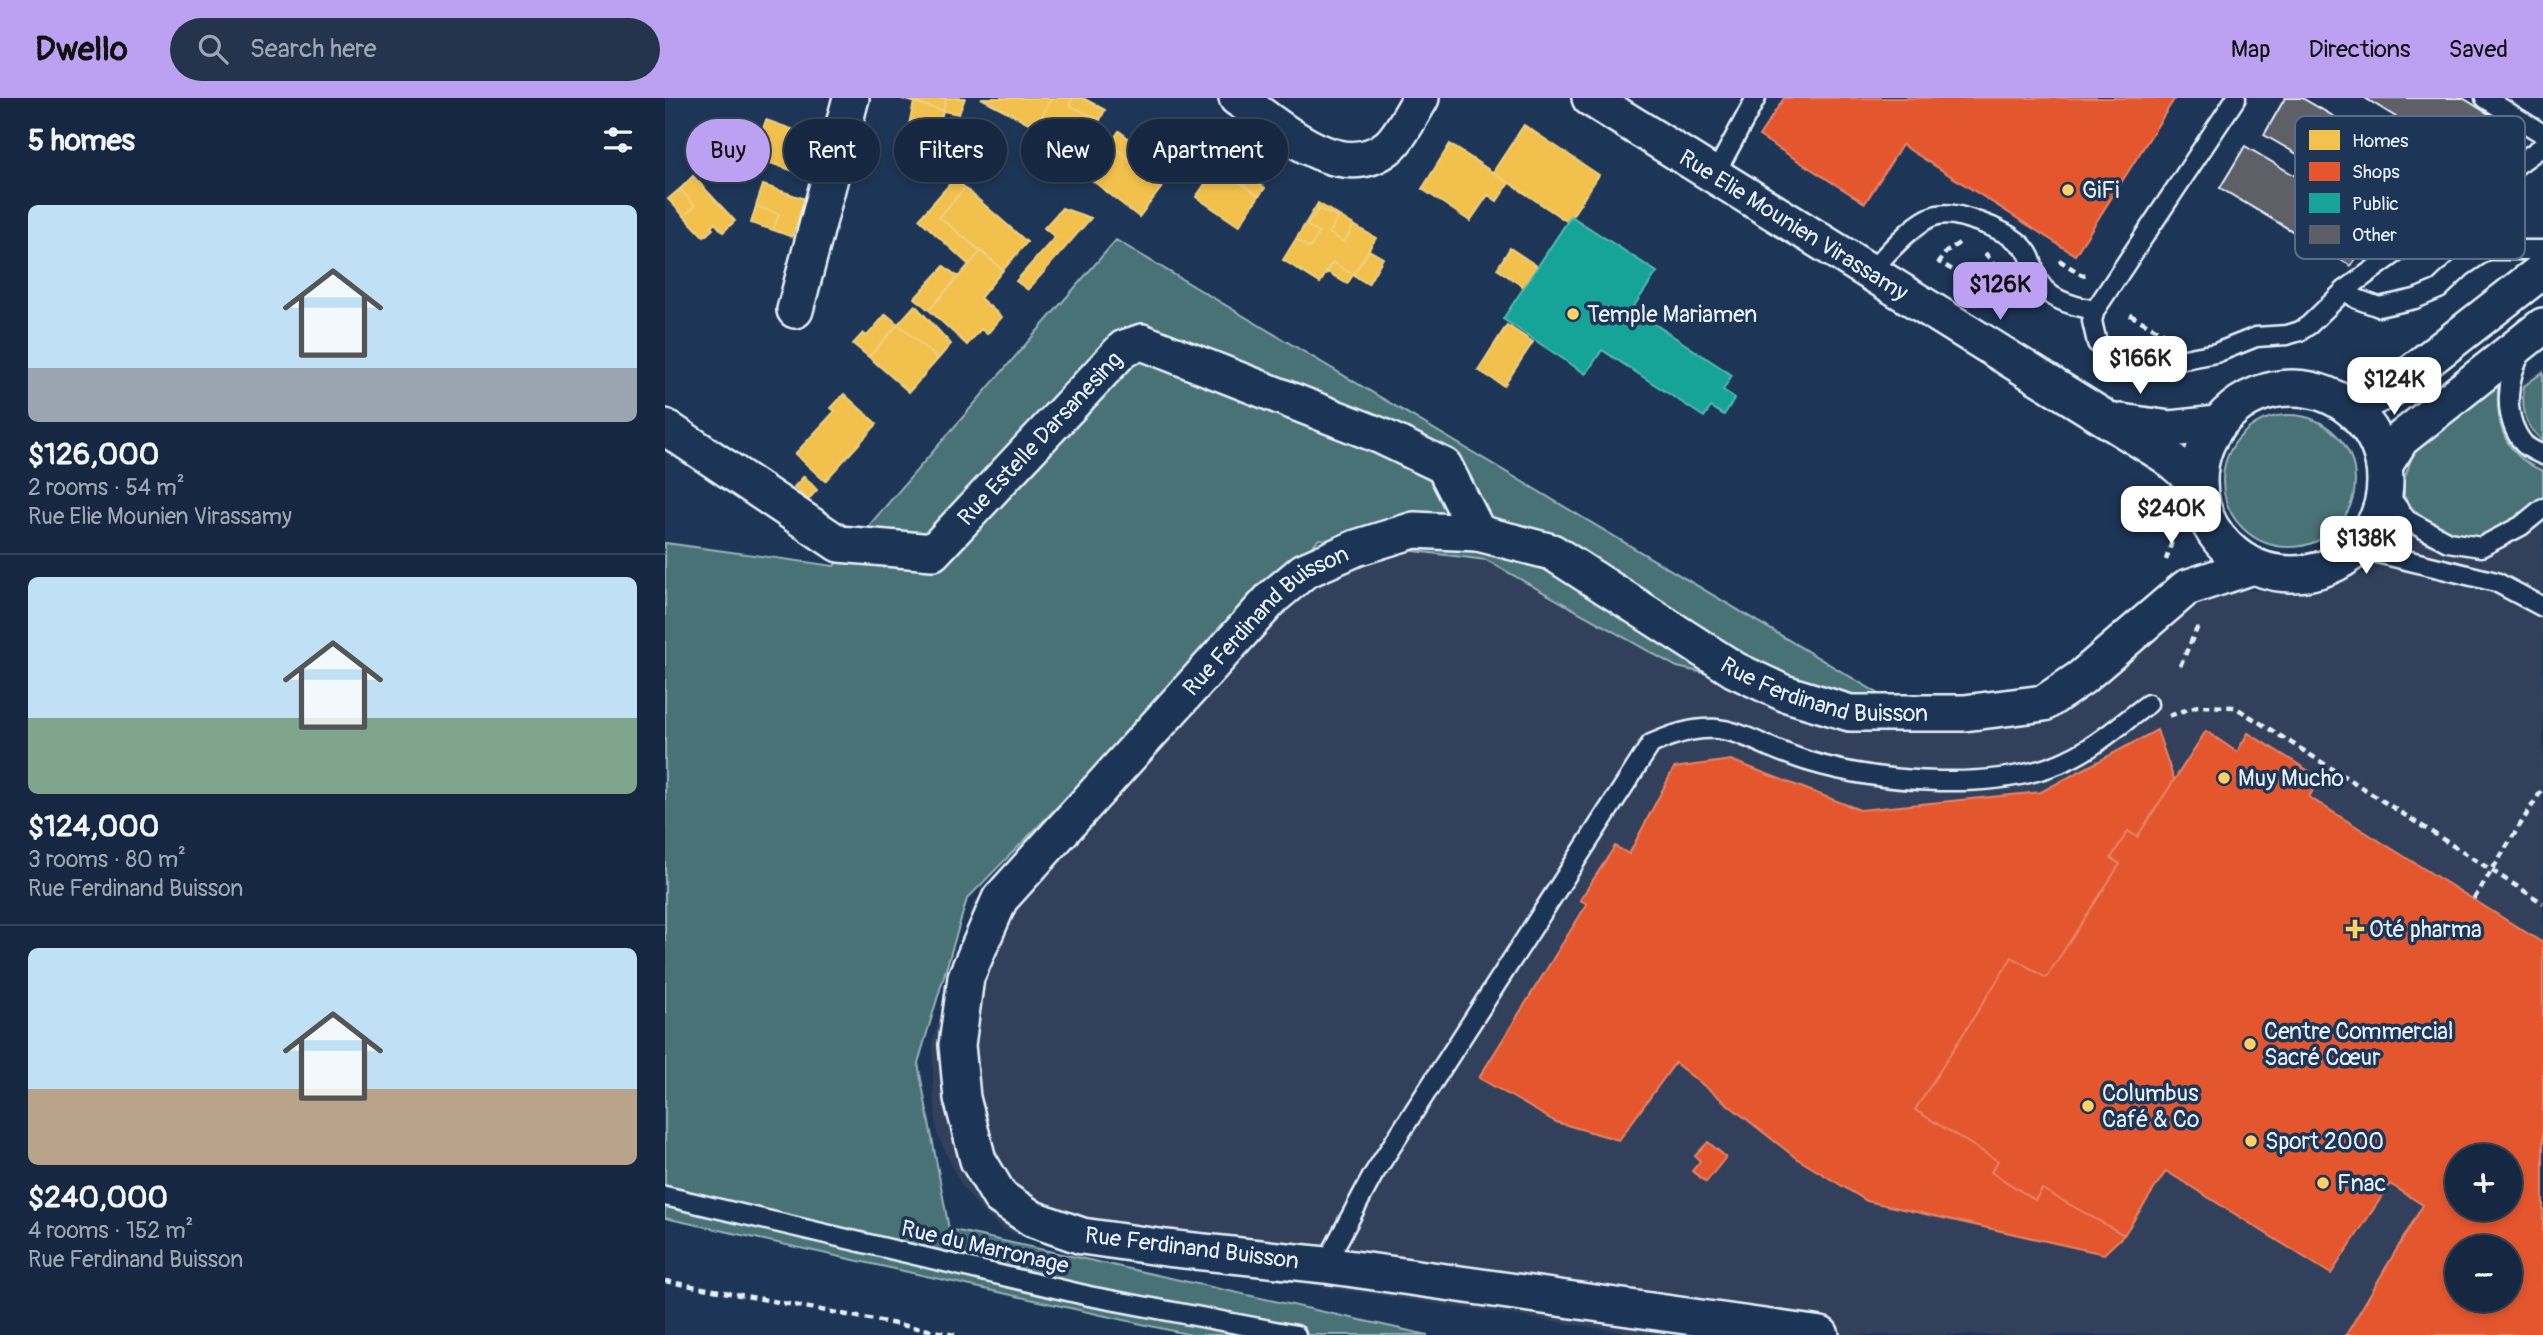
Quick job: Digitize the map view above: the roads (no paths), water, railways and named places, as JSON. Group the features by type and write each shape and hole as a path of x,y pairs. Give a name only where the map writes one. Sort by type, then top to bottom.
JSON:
{"street":[{"path":"795,310 851,98"},
{"path":"1237,98 1320,155 1346,160 1370,158 1390,146 1421,98"},
{"name":"Rue Elie Mounien Virassamy","path":"1590,98 2166,456 2186,494"},
{"path":"2345,404 2365,401 2392,388 2543,270"},
{"path":"2384,478 2377,442 2364,421 2345,404 2320,393 2292,388 2264,393 2239,404 2218,424 2186,494 2201,503 2208,522 2227,548 2253,566 2280,573 2308,573 2334,564 2357,548 2371,531 2380,512 2384,478 2401,439 2538,330"},
{"name":"Rue Estelle Darsanesing","path":"665,427 839,544 933,552 1124,348 1142,342 1381,436 1444,466 1478,533"},
{"name":"Rue Elie Mounien Virassamy","path":"2102,418 2169,429 2218,424"},
{"path":"2183,590 2208,522"},
{"name":"Rue Ferdinand Buisson","path":"1821,1335 1325,1265 1081,1236 1033,1219 1000,1197 978,1160 962,1098 957,1045 966,977 1000,899 1273,597 1304,571 1356,548 1414,530 1478,533 1552,552 1735,670 1784,693 1850,713 1964,713 2044,703 2081,678 2183,590 2253,566"}],"lane":[{"path":"1714,176 1756,98"},
{"path":"2236,98 2095,310 2092,321 2097,343 2118,356 2179,360 2216,353 2256,337 2287,335 2309,325 2345,290 2388,259"},
{"path":"2485,98 2514,116"},
{"path":"2525,123 2543,134"},
{"path":"2525,159 2543,146"},
{"path":"1869,273 1912,228 1936,215 1958,215 1990,225 2023,246 2033,261 2035,274 2041,285 2050,294 2070,306 2095,310"},
{"path":"2525,250 2543,250"},
{"path":"2345,290 2357,299 2379,307 2416,299 2439,289 2474,259"},
{"path":"2538,330 2517,361 2508,402 2514,427 2526,446 2543,455"},
{"path":"2384,478 2407,520 2448,542 2481,547 2521,526 2543,508"},
{"path":"2357,548 2496,582 2543,607"},
{"path":"1325,1265 1373,1175 1651,744 1672,734 1692,729 1715,728 1742,733 1801,759 1866,774 1926,781 1995,778 2039,770 2070,759 2148,704"},
{"name":"Rue du Marronage","path":"665,1196 1089,1296 1296,1335"}],"place":[{"name":"GiFi","path":"2068,190"},
{"name":"Temple Mariamen","path":"1573,314"},
{"name":"Muy Mucho","path":"2224,778"},
{"name":"Oté pharma","path":"2355,929"},
{"name":"Centre Commercial Sacré Cœur","path":"2250,1044"},
{"name":"Columbus Café & Co","path":"2088,1106"},
{"name":"Sport 2000","path":"2251,1141"},
{"name":"Fnac","path":"2323,1183"}]}
